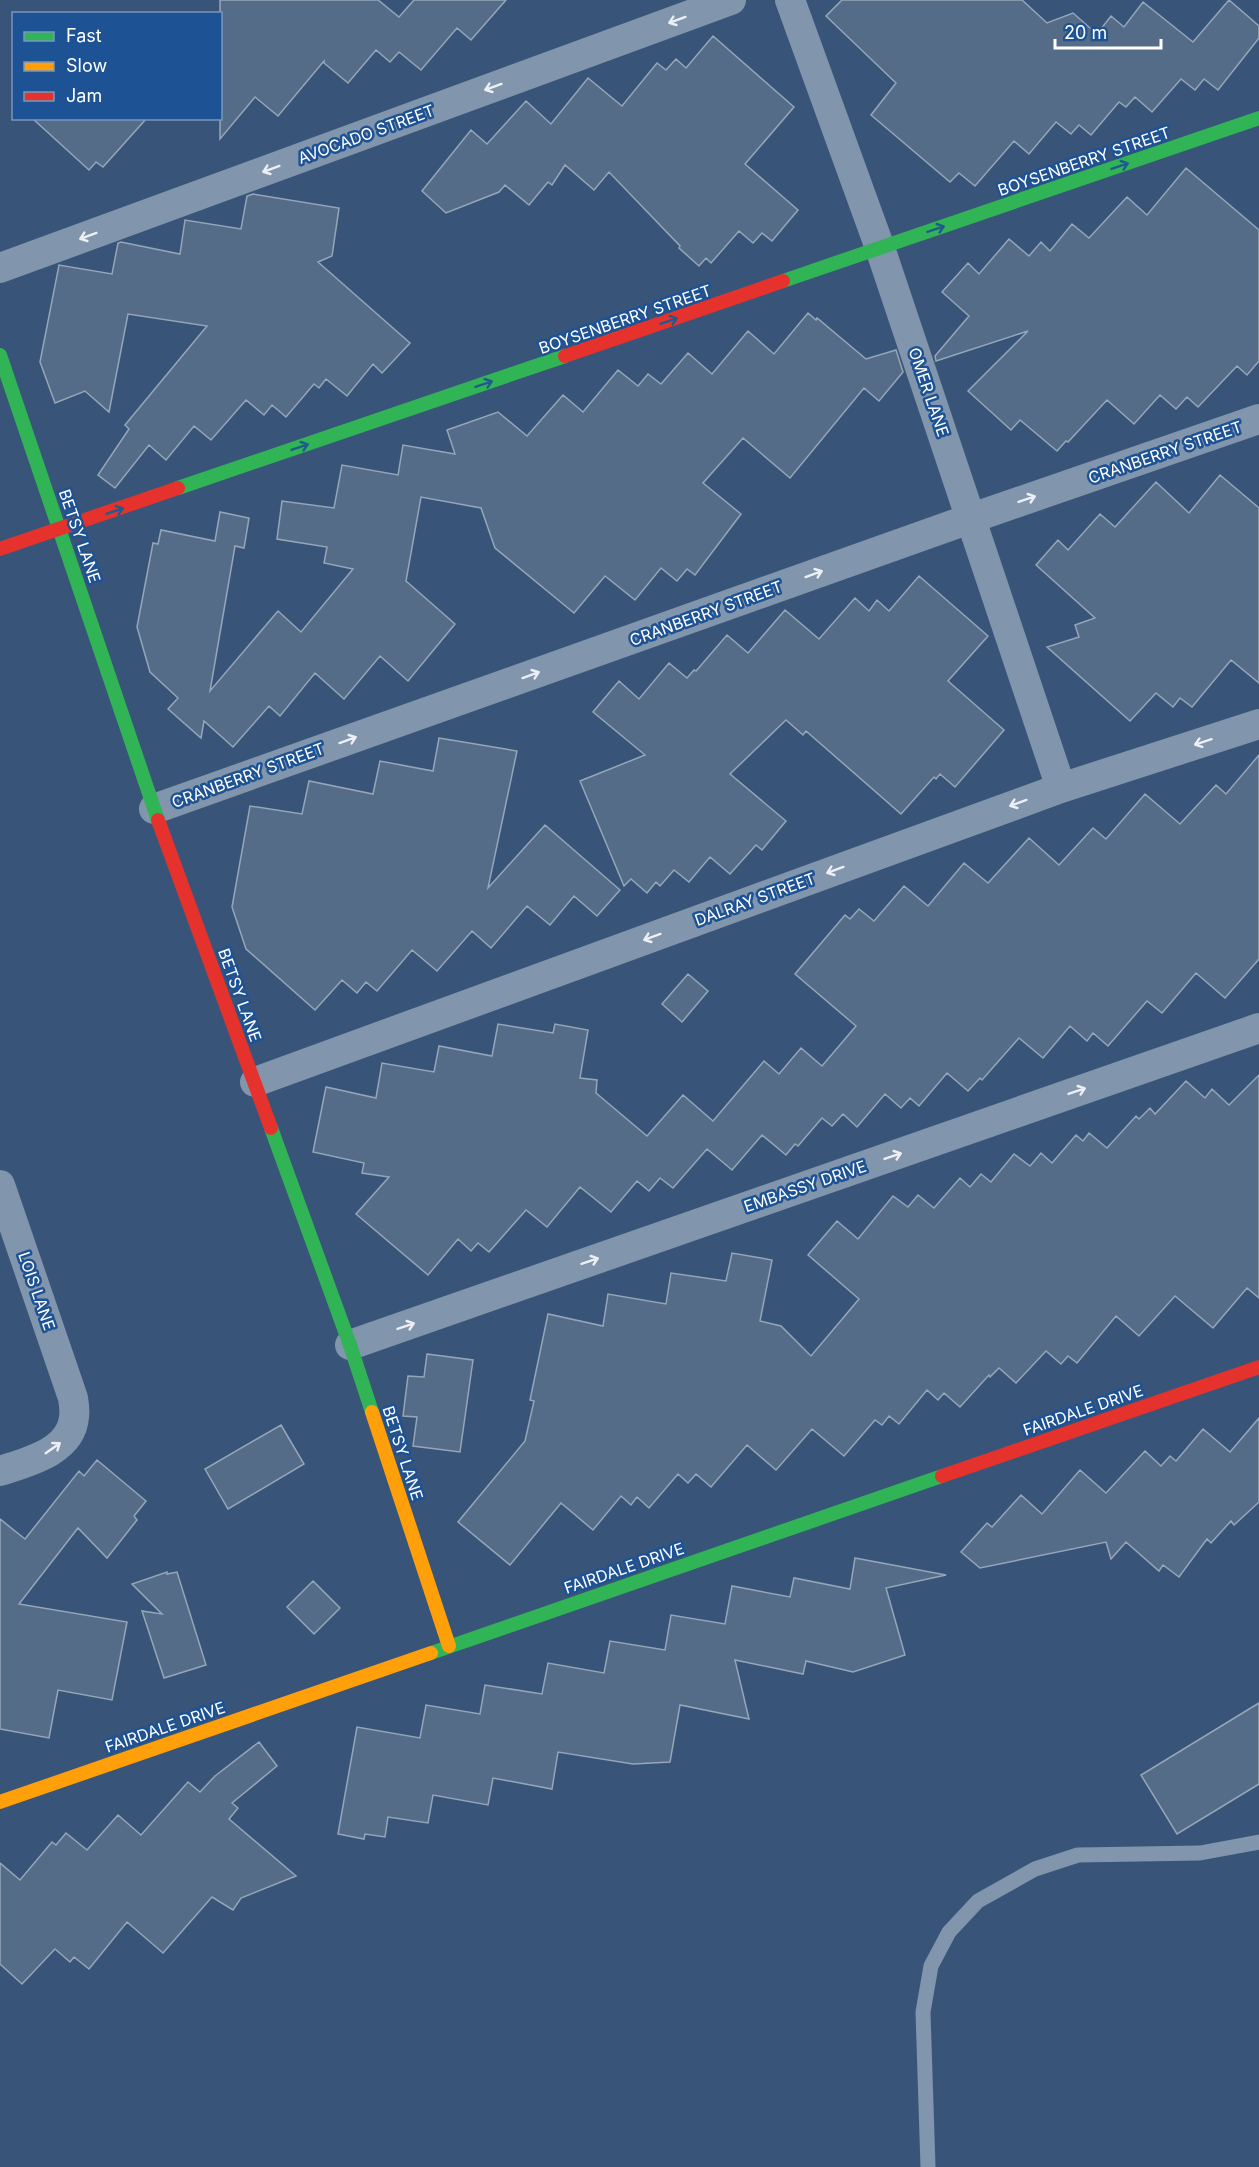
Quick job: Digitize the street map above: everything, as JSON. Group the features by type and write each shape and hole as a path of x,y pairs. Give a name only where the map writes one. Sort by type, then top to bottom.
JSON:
{"street":[{"name":"AVOCADO STREET","path":"0,268 732,0"},
{"name":"OMER LANE","path":"790,0 880,248 972,518 1060,788"},
{"name":"BOYSENBERRY STREET","path":"0,549 1259,117"},
{"name":"BETSY LANE","path":"0,355 154,809 350,1345 449,1646"},
{"name":"CRANBERRY STREET","path":"154,809 972,518 1259,419"},
{"name":"DALRAY STREET","path":"255,1082 1060,788 1259,724"},
{"name":"EMBASSY DRIVE","path":"350,1345 1259,1028"},
{"name":"LOIS LANE","path":"0,1185 73,1398 74,1419 71,1430 54,1448 38,1458 0,1471"},
{"name":"FAIRDALE DRIVE","path":"0,1802 1259,1366"}],"lane":[{"path":"928,2167 923,2012 931,1966 949,1932 978,1901 1035,1869 1078,1855 1200,1852 1259,1842"}],"building":[{"path":"220,0 378,0 399,17 414,0 506,0 471,40 457,28 421,70 399,52 390,62 376,50 348,83 324,61 278,116 255,97 220,139 222,12 220,12"},
{"path":"842,0 1022,0 1047,23 1073,13 1097,34 1111,16 1124,27 1143,2 1193,42 1229,0 1259,26 1259,38 1218,90 1204,79 1195,90 1181,79 1152,112 1135,97 1126,107 1119,102 1091,135 1079,125 1071,134 1056,122 1029,154 1014,141 975,186 959,173 950,182 871,115 896,83 826,16"},
{"path":"713,36 794,107 745,164 798,210 772,241 762,233 753,243 739,231 711,263 706,258 699,266 679,248 680,246 609,172 594,190 565,165 552,185 548,182 529,205 505,185 499,192 446,213 422,191 471,130 487,144 526,101 551,124 588,78 622,106 657,63 666,70 676,59 686,68"},
{"path":"34,120 145,120 103,167 96,162 89,170"},
{"path":"1186,168 1259,230 1259,361 1247,375 1237,366 1198,407 1187,397 1176,409 1160,395 1134,424 1107,400 1057,451 1020,420 1011,430 968,391 1028,331 936,361 935,356 969,316 942,292 968,263 979,274 1009,239 1029,256 1041,242 1050,251 1072,224 1089,238 1127,197 1147,215"},
{"path":"253,194 339,208 332,256 318,262 410,343 382,373 373,364 347,396 326,379 319,388 314,384 286,417 272,405 264,415 246,400 211,440 194,426 166,460 149,445 115,488 98,475 129,429 125,425 207,326 128,314 109,412 85,391 55,403 40,362 59,265 112,274 118,243 121,242 180,254 185,220 241,229 247,196"},
{"path":"808,313 866,359 896,350 903,372 879,401 864,388 790,478 743,438 703,483 741,514 695,575 687,569 677,581 661,568 635,600 605,576 574,613 495,548 481,508 421,497 406,581 455,624 408,681 380,656 344,699 315,673 280,716 269,706 233,747 204,721 201,738 168,709 178,698 150,672 137,627 153,543 158,544 161,530 215,541 220,512 249,518 244,548 235,546 210,691 278,611 301,632 353,569 324,563 327,547 277,539 282,501 334,508 342,465 398,475 403,445 455,454 447,430 498,412 527,436 563,395 583,412 618,370 638,386 648,374 661,384 688,353 712,374 748,331 774,354"},
{"path":"1220,475 1259,508 1259,683 1231,660 1192,707 1180,698 1173,707 1156,693 1130,721 1047,647 1079,637 1075,625 1095,618 1036,565 1058,540 1068,550 1100,514 1115,527 1156,482 1189,513"},
{"path":"919,576 988,636 948,681 1004,730 955,787 940,774 936,779 934,777 901,814 806,731 803,735 786,720 730,774 786,821 762,850 756,845 730,874 710,857 689,882 674,870 660,886 656,882 647,893 631,879 624,886 580,781 645,755 593,712 619,681 639,699 669,663 687,678 694,670 696,671 727,635 748,653 785,610 819,639 855,598 869,611 877,600 889,611"},
{"path":"439,738 517,751 488,888 545,825 620,890 597,916 574,896 550,925 527,906 491,948 472,931 437,971 412,950 377,991 366,982 357,993 342,980 315,1010 246,949 232,907 250,806 302,814 309,781 373,794 380,761 433,771"},
{"path":"1259,755 1259,959 1225,998 1196,973 1162,1013 1147,1001 1108,1046 1093,1033 1087,1041 1070,1026 1043,1058 1019,1038 982,1080 980,1078 968,1091 947,1073 919,1106 910,1098 901,1108 885,1094 857,1127 843,1114 832,1126 822,1118 798,1146 795,1144 786,1155 762,1135 732,1170 707,1149 673,1188 660,1178 649,1191 637,1181 611,1212 580,1187 547,1227 526,1210 489,1252 478,1243 471,1251 458,1239 428,1275 356,1214 389,1177 362,1173 364,1163 313,1152 326,1087 376,1098 382,1063 434,1072 439,1046 492,1056 498,1024 553,1033 555,1024 588,1030 580,1078 597,1080 596,1093 647,1136 683,1095 713,1121 764,1061 779,1074 801,1048 822,1066 856,1026 795,974 845,915 850,919 859,909 874,921 904,886 928,906 964,863 988,883 1029,838 1059,865 1093,828 1106,839 1145,794 1180,824 1216,785 1226,794"},
{"path":"688,974 708,991 682,1022 662,1004"},
{"path":"1259,1075 1259,1298 1247,1288 1213,1328 1175,1296 1139,1336 1116,1316 1077,1363 1068,1356 1061,1364 1046,1351 1016,1383 999,1368 990,1377 989,1375 960,1407 944,1393 938,1400 927,1390 899,1424 889,1416 882,1425 875,1420 844,1456 812,1429 776,1470 747,1445 711,1487 696,1474 688,1483 678,1474 649,1508 637,1497 631,1505 621,1496 593,1530 561,1503 510,1565 458,1522 525,1441 534,1401 530,1400 548,1314 603,1326 608,1294 666,1304 671,1273 726,1281 732,1253 772,1260 760,1321 781,1326 811,1356 859,1299 808,1255 837,1221 858,1239 893,1196 908,1207 918,1195 934,1208 960,1178 970,1187 981,1174 991,1182 1014,1154 1030,1166 1041,1153 1052,1163 1076,1135 1083,1141 1089,1133 1107,1148 1136,1116 1139,1119 1150,1108 1155,1114 1186,1081 1205,1098 1212,1089 1229,1105"},
{"path":"427,1354 473,1360 460,1452 413,1446 417,1417 403,1416 408,1376 424,1377"},
{"path":"1259,1418 1259,1502 1234,1525 1231,1521 1211,1543 1207,1539 1179,1577 1163,1565 1159,1571 1126,1542 1111,1559 1106,1542 980,1568 961,1552 987,1523 992,1527 1021,1495 1042,1514 1080,1470 1106,1493 1145,1451 1161,1466 1170,1456 1176,1461 1203,1429 1230,1452"},
{"path":"281,1425 304,1464 228,1509 205,1469"},
{"path":"97,1460 146,1501 134,1516 137,1520 107,1558 78,1528 19,1604 127,1622 112,1700 58,1690 49,1738 0,1729 0,1519 25,1539 79,1471 84,1476"},
{"path":"855,1558 946,1575 886,1588 905,1655 853,1672 806,1661 803,1674 735,1660 749,1719 680,1705 670,1762 633,1764 558,1752 552,1789 493,1778 488,1805 433,1795 428,1823 388,1817 385,1837 365,1834 364,1839 338,1834 357,1727 420,1738 426,1705 480,1714 485,1685 542,1694 548,1663 604,1673 610,1641 665,1650 671,1615 725,1624 732,1586 790,1597 794,1578 850,1589"},
{"path":"167,1572 167,1574 177,1572 206,1665 164,1678 142,1611 162,1614 132,1584"},
{"path":"313,1581 340,1608 314,1634 287,1607"},
{"path":"1259,1703 1259,1784 1177,1834 1141,1775"},
{"path":"259,1742 277,1766 232,1803 238,1808 229,1819 296,1876 241,1898 233,1910 212,1897 163,1953 127,1922 89,1969 74,1957 70,1962 55,1949 22,1984 0,1964 0,1863 20,1880 52,1842 56,1845 66,1833 87,1850 118,1815 141,1835 188,1782 200,1792 215,1776"}],"traffic: fast":[{"path":"783,281 1259,118"},
{"path":"0,355 158,820"},
{"path":"178,488 565,356"},
{"path":"271,1128 372,1412"},
{"path":"431,1653 942,1476"}],"traffic: slow":[{"path":"372,1412 449,1646"},
{"path":"0,1802 431,1653"}],"traffic: jam":[{"path":"565,356 783,281"},
{"path":"0,549 178,488"},
{"path":"158,820 271,1128"},
{"path":"942,1476 1259,1367"}]}
